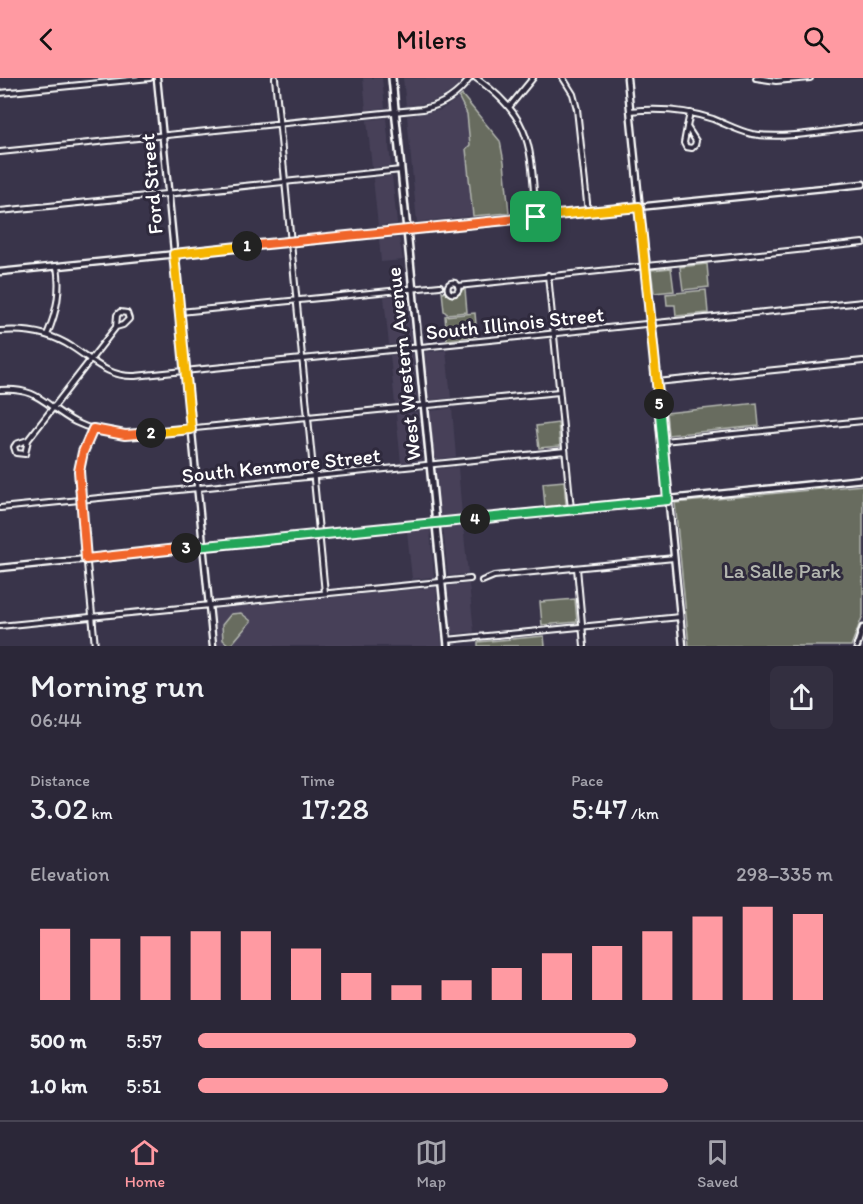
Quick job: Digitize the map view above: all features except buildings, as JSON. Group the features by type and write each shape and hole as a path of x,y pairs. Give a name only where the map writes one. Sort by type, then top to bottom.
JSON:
{"main road":[{"name":"West Western Avenue","path":"392,78 448,643"}],"street":[{"path":"0,93 150,78"},
{"name":"Ford Street","path":"157,78 213,646"},
{"path":"275,78 325,593"},
{"path":"0,152 423,109 440,104 459,91 470,78"},
{"path":"476,78 498,94 520,121 528,141 536,217"},
{"path":"510,106 533,78"},
{"path":"562,78 573,94 577,109 588,212"},
{"path":"627,78 683,646"},
{"path":"756,78 776,81 810,78"},
{"path":"630,111 663,109 690,113 750,134 767,136 863,127"},
{"path":"687,126 696,141 695,146 690,148 684,143 687,126 690,113"},
{"path":"0,211 401,170"},
{"path":"0,272 863,184"},
{"path":"458,286 863,243"},
{"path":"47,335 58,301 60,282 57,266"},
{"path":"548,275 571,509"},
{"path":"180,312 440,286"},
{"name":"South Illinois Street","path":"0,331 27,331 47,335 72,347 103,369 122,376 863,302"},
{"path":"28,440 116,327"},
{"path":"657,382 863,361"},
{"path":"0,390 17,389 32,393 74,421 112,434 131,435 559,392"},
{"path":"663,441 863,421"},
{"path":"93,429 80,463 81,500 95,646"},
{"name":"South Kenmore Street","path":"0,508 565,451"},
{"path":"0,568 863,479"},
{"path":"482,581 494,576 674,558"},
{"path":"577,568 585,646"},
{"path":"0,626 470,579"},
{"path":"448,643 680,617"},
{"path":"857,646 863,628"}],"shaded area":[{"path":"363,78 382,78 385,108 366,110"},
{"path":"403,78 464,78 453,90 439,99 406,106"},
{"path":"459,98 467,114 470,146 466,149 473,216 417,222 407,116 441,110"},
{"path":"386,118 391,166 372,168 367,120"},
{"path":"392,176 397,224 378,226 373,178"},
{"path":"399,238 403,260 381,262 379,239"},
{"path":"407,294 411,342 389,345 384,297"},
{"path":"446,350 451,398 429,400 425,352"},
{"path":"413,353 417,401 395,404 390,355"},
{"path":"452,408 456,457 435,459 430,411"},
{"path":"417,412 422,461 401,463 396,414"},
{"path":"458,467 462,515 441,517 436,469"},
{"path":"463,525 468,574 448,576 443,527"},
{"path":"430,529 434,577 412,579 407,531"},
{"path":"469,584 474,632 452,634 448,586"},
{"path":"436,587 442,646 218,646 214,609"}],"green space":[{"path":"462,95 500,141 509,213 473,216 466,149 470,145 467,114 459,98"},
{"path":"707,264 709,287 683,290 680,267"},
{"path":"671,268 674,291 654,293 651,270"},
{"path":"465,289 467,312 447,314 444,311 442,291 452,297 460,294"},
{"path":"706,290 708,313 676,316 675,305 667,305 666,294"},
{"path":"475,313 477,336 447,340 445,316"},
{"path":"757,403 759,426 668,435 666,413"},
{"path":"558,423 560,446 539,448 536,426"},
{"path":"564,481 566,505 545,507 543,483"},
{"name":"La Salle Park","path":"863,485 863,615 851,646 689,646 675,503"},
{"path":"575,599 577,622 542,625 540,602"},
{"path":"241,613 251,621 230,646 223,640 222,625 231,614"},
{"path":"544,636 545,646 478,646 478,642"}],"route":[{"path":"639,207 668,500 86,559 79,471 83,452 93,429 112,434 137,435 191,429 174,254 536,217 639,207"}]}
